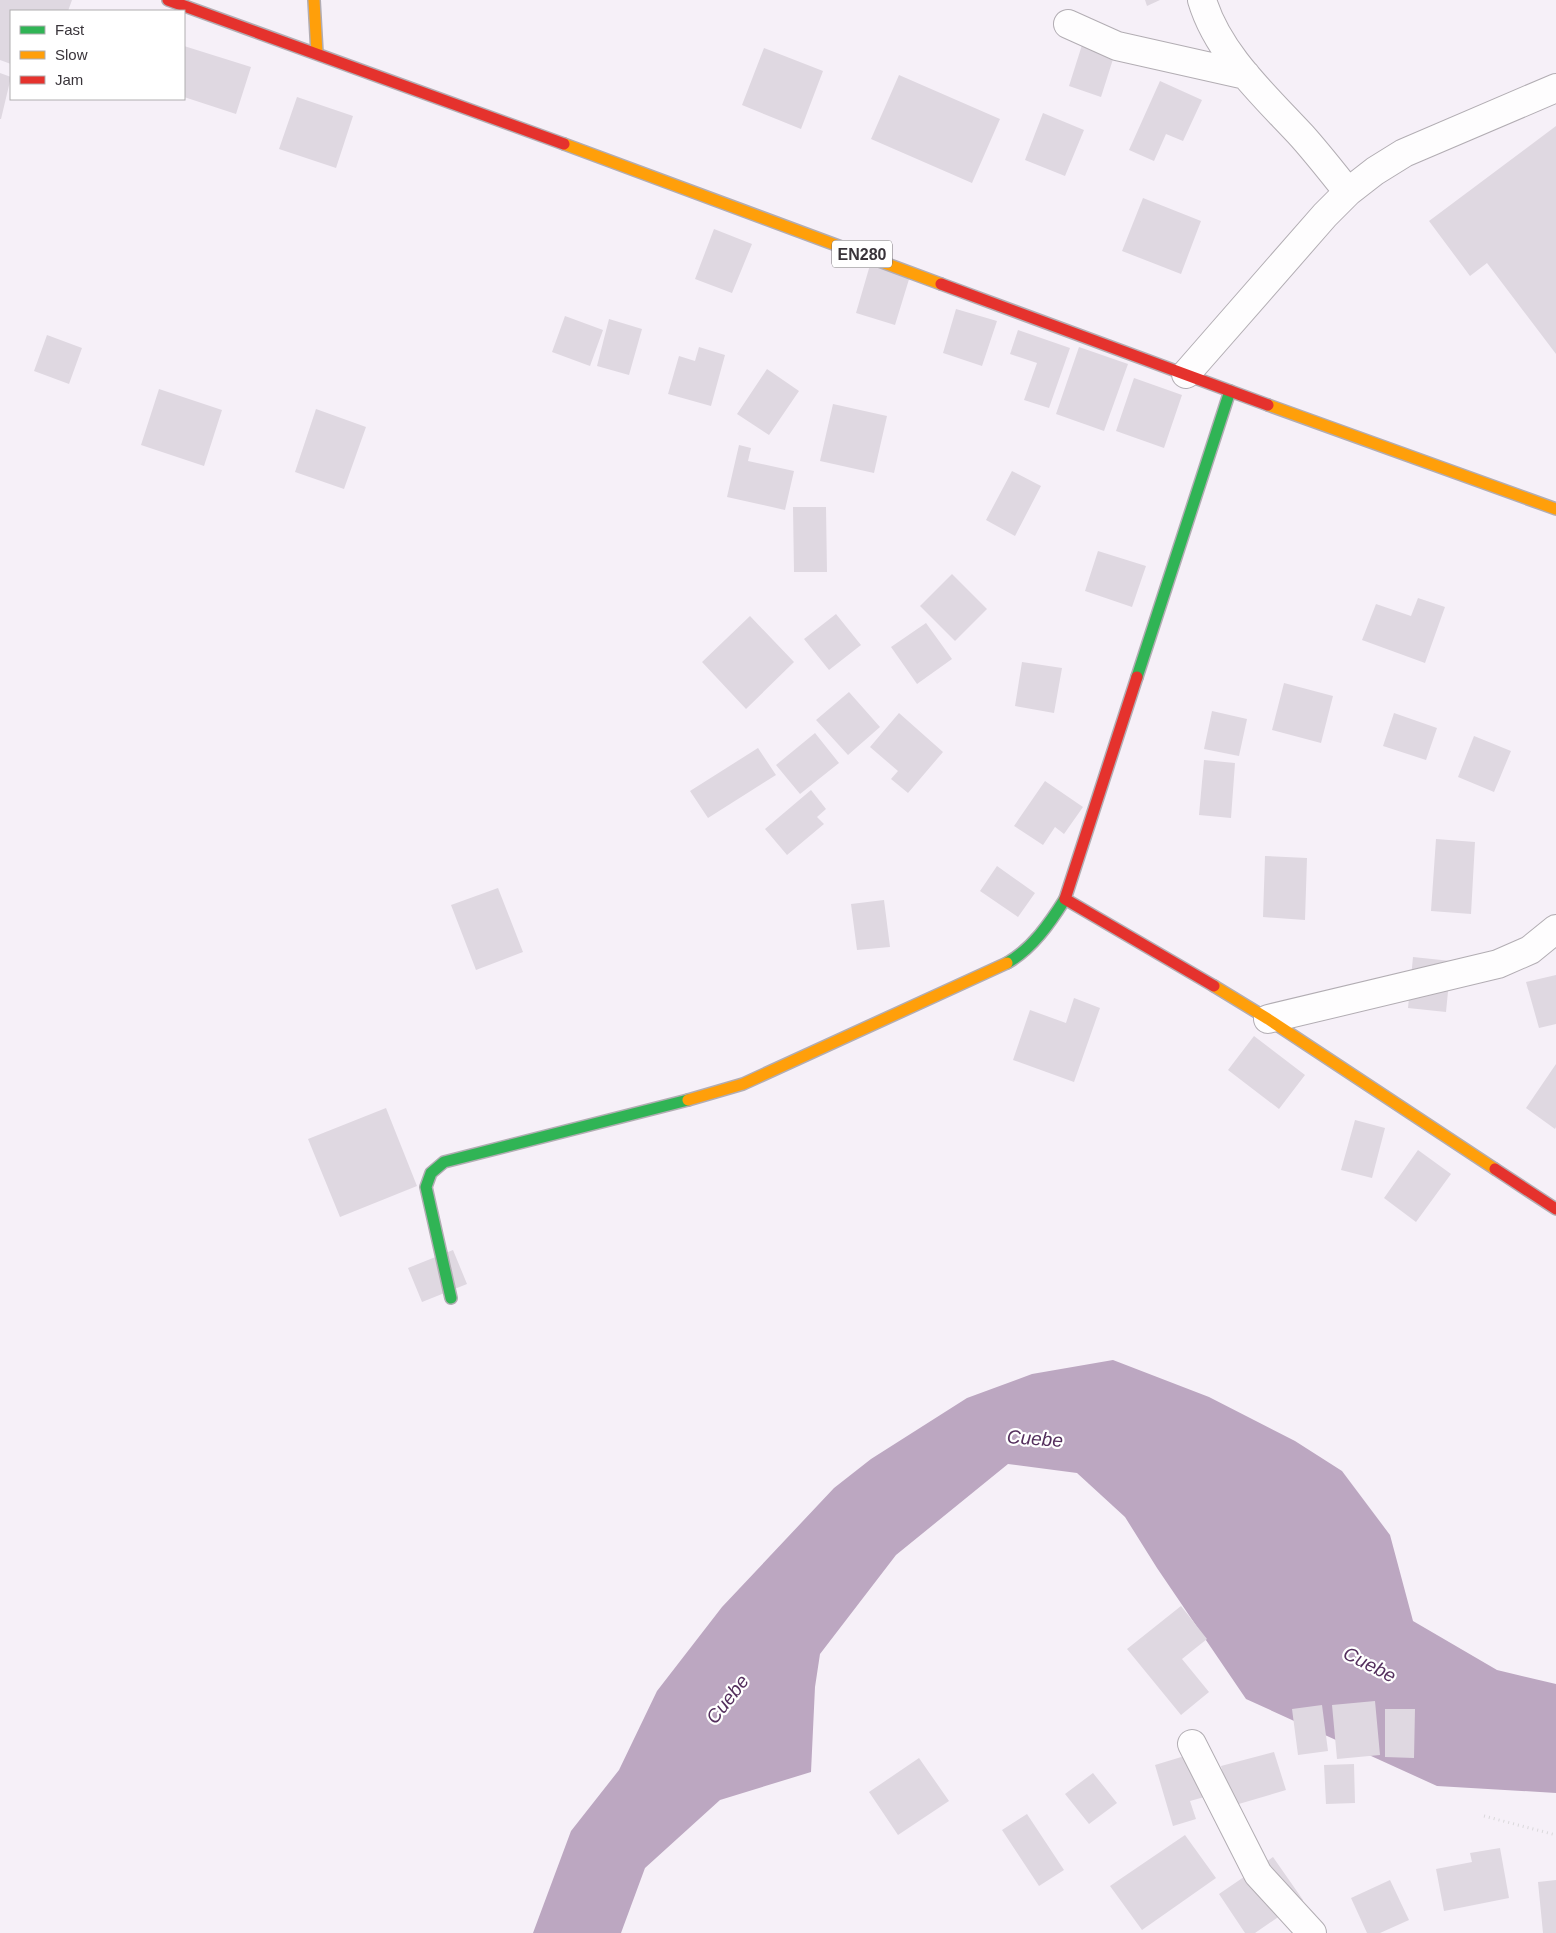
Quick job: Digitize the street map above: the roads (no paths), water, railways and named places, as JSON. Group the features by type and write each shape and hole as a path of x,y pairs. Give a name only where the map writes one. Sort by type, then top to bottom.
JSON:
{"street":[{"name":"EN280","path":"168,0 317,53 1230,391 1556,508"},
{"path":"314,0 317,53"},
{"path":"1202,0 1207,17 1214,29 1246,75 1273,107 1302,136 1348,192"},
{"path":"1068,24 1117,46 1246,75"},
{"path":"1186,374 1325,216 1348,192 1375,171 1404,153 1556,88"},
{"path":"451,1298 426,1187 431,1173 444,1162 716,1093 743,1084 1009,962 1028,948 1046,929 1065,899 1230,391"},
{"path":"1065,899 1129,935 1268,1019 1556,1209"},
{"path":"1268,1019 1498,964 1530,950 1556,929"},
{"path":"1192,1744 1258,1874 1312,1933"}],"water":[{"name":"Cuebe","path":"1113,1360 1209,1397 1295,1441 1342,1471 1390,1535 1413,1621 1497,1670 1556,1684 1556,1793 1437,1786 1246,1699 1157,1568 1125,1517 1077,1473 1008,1464 896,1555 820,1654 815,1687 811,1772 720,1800 645,1868 621,1933 533,1933 571,1831 619,1770 657,1691 722,1607 834,1488 871,1459 967,1398 1032,1374"}]}
